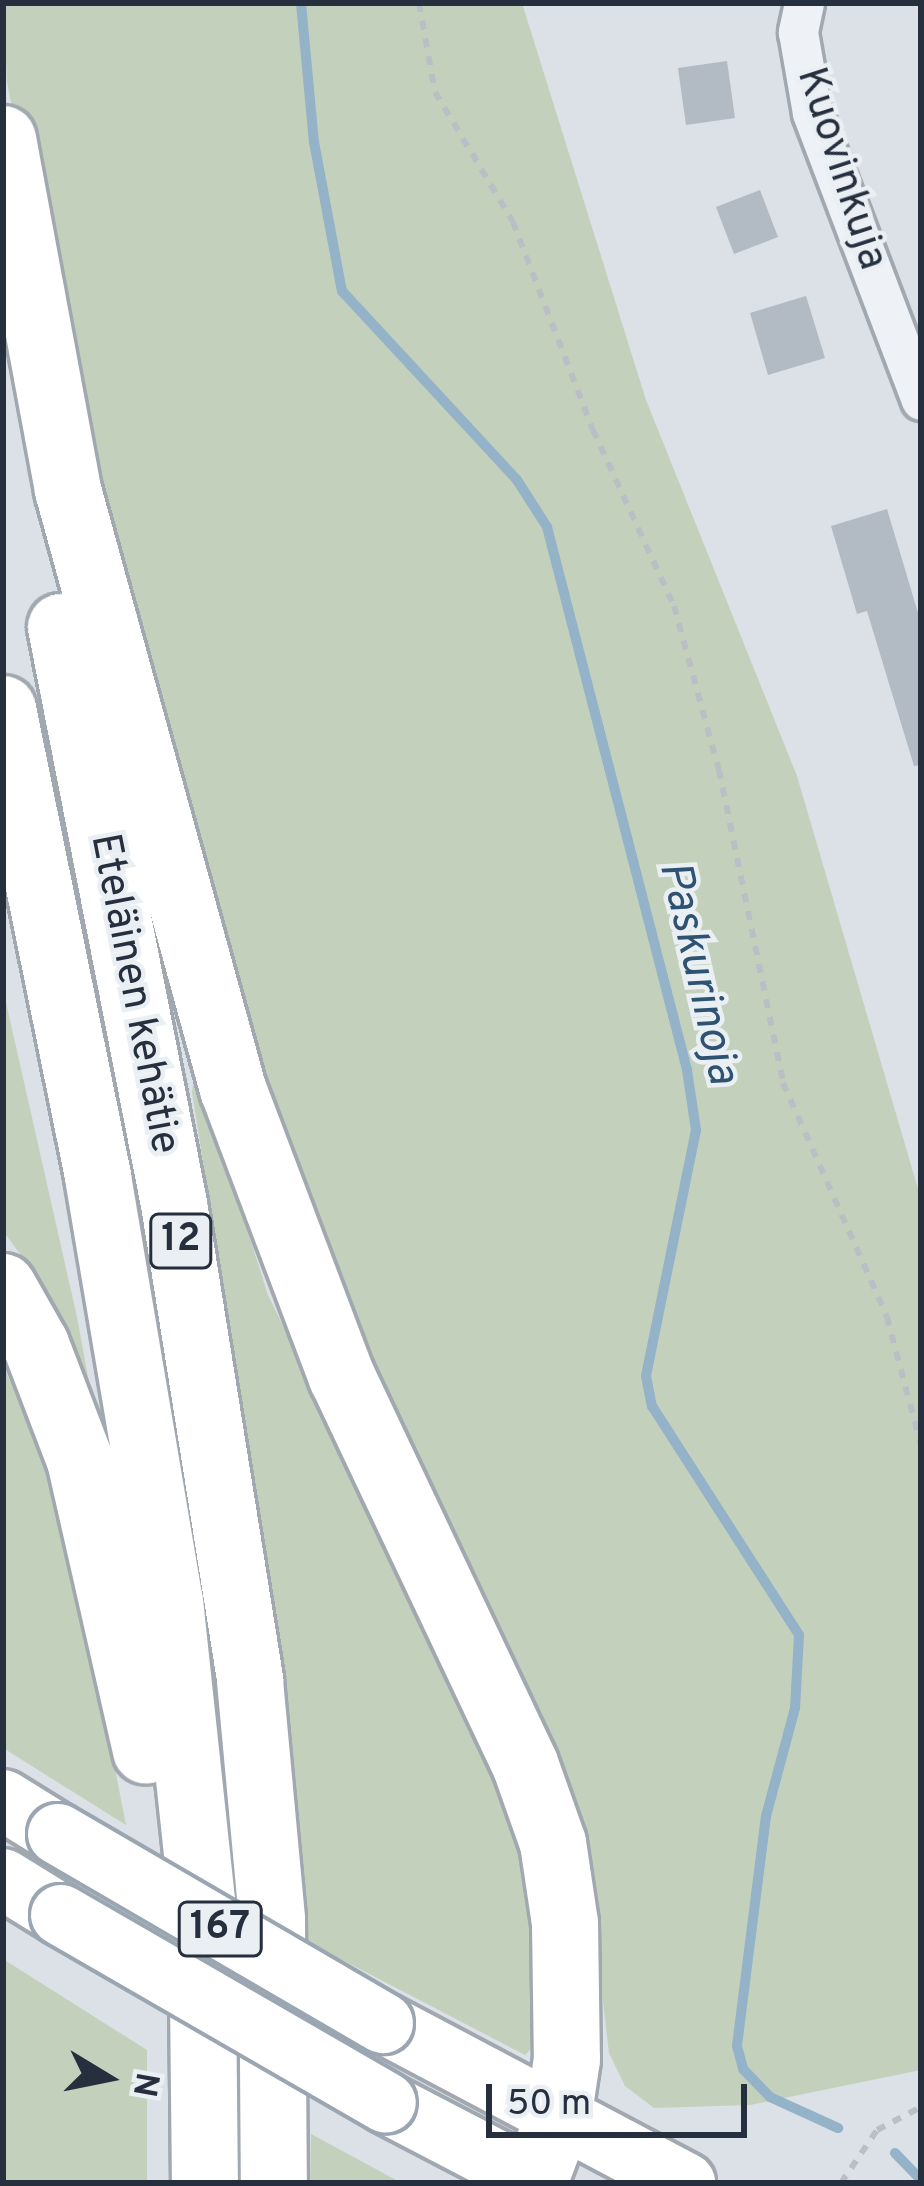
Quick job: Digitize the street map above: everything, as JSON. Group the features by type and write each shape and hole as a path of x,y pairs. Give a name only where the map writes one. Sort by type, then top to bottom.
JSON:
{"highway":[{"path":"3,139 68,490 233,1089 342,1377 525,1764 553,1843 569,1994 558,2119 536,2182"},
{"name":"Eteläinen kehätie","path":"3,309 219,1456 272,1919 274,2183"},
{"name":"Eteläinen kehätie","path":"3,709 98,1178 170,1600 202,1902 205,2183"},
{"path":"3,1287 37,1345 80,1460 140,1712 165,1870 184,2074 185,2183"}],"main road":[{"name":"167","path":"3,1800 383,2024 685,2183"},
{"path":"3,1879 386,2103 536,2182"}],"street":[{"name":"Kuovinkuja","path":"804,3 798,32 812,113 921,400"}],"path":[{"path":"419,3 435,92 513,222 593,430 674,606 719,770 783,1083 887,1317 921,1446"},
{"path":"842,2183 877,2130 921,2108"}],"green space":[{"path":"3,3 522,3 646,400 797,776 921,1199 921,2070 750,2105 654,2108 625,2086 609,2053 580,1810 540,1709 395,1429 291,1163 201,873 91,482 7,83"},
{"path":"3,989 97,1426 34,1273 3,1231"},
{"path":"196,1069 268,1295 456,1677 517,1821 535,1912 536,2044 525,2055 306,1941 285,1685 192,1092"},
{"path":"3,1364 40,1453 86,1621 126,1825 3,1748"},
{"path":"3,1959 147,2050 147,2183 3,2183"},
{"path":"311,2134 398,2181 402,2183 310,2183"}],"building":[{"path":"727,61 735,118 686,125 678,68"},
{"path":"760,190 778,237 734,254 716,207"},
{"path":"806,296 825,358 768,375 750,313"},
{"path":"887,509 921,623 921,765 914,766 867,611 857,614 831,526"}],"waterway":[{"name":"Paskurinoja","path":"301,3 314,142 342,291 517,480 547,527 687,1070 696,1130 646,1376 652,1406 799,1635 795,1708 766,1816 737,2046 743,2069 770,2097 838,2128"},
{"path":"895,2153 921,2180"}]}
